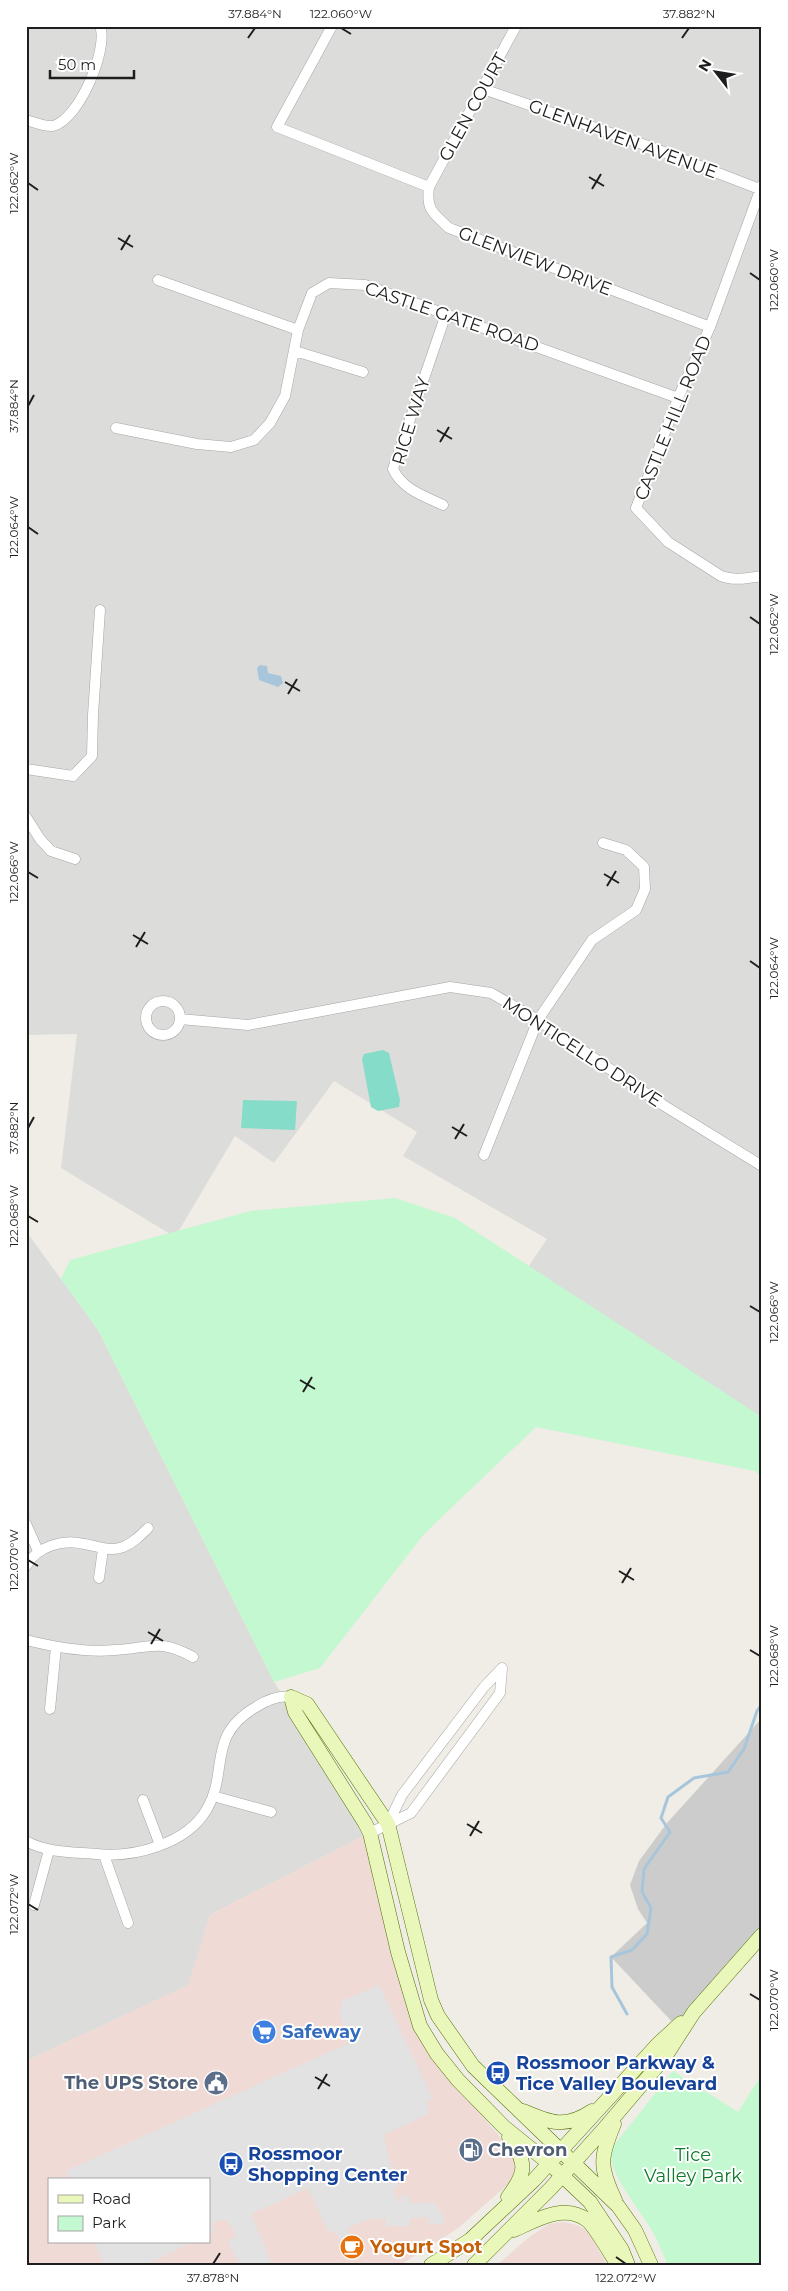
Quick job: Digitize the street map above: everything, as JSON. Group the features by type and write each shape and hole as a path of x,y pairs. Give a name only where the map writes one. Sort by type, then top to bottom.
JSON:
{"street":[{"path":"26,120 53,126 63,120 78,104 96,68 103,34 100,26"},
{"path":"332,26 277,127 429,186"},
{"name":"GLEN COURT","path":"429,186 516,26"},
{"name":"GLENHAVEN AVENUE","path":"483,89 648,146 761,188"},
{"name":"GLENVIEW DRIVE","path":"429,186 430,210 449,228 710,326"},
{"name":"CASTLE HILL ROAD","path":"761,188 710,326 678,398 636,508 668,542 721,576 748,578 762,576"},
{"path":"158,280 298,330"},
{"name":"CASTLE GATE ROAD","path":"116,428 197,444 231,447 254,440 270,423 285,396 298,330 312,293 329,283 365,285 678,398"},
{"name":"RICE WAY","path":"443,505 411,489 398,479 393,470 446,314"},
{"path":"295,351 363,372"},
{"path":"26,769 73,776 92,756 100,610"},
{"path":"26,817 40,839 51,850 75,859"},
{"path":"484,1155 538,1020 592,940 636,910 645,889 644,866 626,850 603,843"},
{"name":"MONTICELLO DRIVE","path":"180,1018 248,1025 450,986 491,993 538,1020 663,1105 762,1166"},
{"path":"26,1524 38,1551"},
{"path":"26,1566 38,1551 61,1543 82,1543 103,1549 122,1548 137,1539 148,1528"},
{"path":"99,1578 103,1549"},
{"path":"26,1640 56,1647 114,1651 163,1645 176,1648 193,1657"},
{"path":"50,1709 56,1647"},
{"path":"370,1833 411,1813 500,1693 502,1668 484,1687 402,1795 388,1824"},
{"path":"26,1841 49,1850 104,1855 140,1851 160,1845 183,1834 196,1824 213,1796 222,1746 236,1723 247,1712 262,1703 283,1696 292,1697 307,1704 388,1824 408,1909 435,2008 473,2066 618,2206 635,2230 651,2265"},
{"path":"292,1697 296,1712 370,1833 398,1952 420,2026 437,2054 458,2080 504,2127 550,2164 590,2202 622,2250 628,2265"},
{"path":"213,1796 271,1812"},
{"path":"143,1800 160,1845"},
{"path":"34,1905 49,1850"},
{"path":"104,1855 128,1923"},
{"path":"431,2265 470,2240 550,2164 658,2044 694,2012 762,1935"},
{"path":"474,2265 573,2164 620,2110 665,2057 694,2012"},
{"path":"515,2108 547,2121 568,2123 584,2116 610,2097"},
{"path":"618,2206 602,2167 602,2156 620,2110"},
{"path":"494,2218 517,2186 524,2168 520,2151 504,2127"},
{"path":"506,2233 553,2213 573,2214 588,2220 618,2265"}],"shaded area":[{"path":"26,26 762,26 762,1418 528,1267 547,1239 403,1156 417,1132 334,1081 274,1163 235,1136 175,1237 61,1168 77,1034 26,1035"},
{"path":"260,665 267,666 268,673 281,676 283,683 278,687 259,680 257,668"},
{"path":"383,1050 389,1053 400,1100 399,1107 378,1111 371,1107 362,1059 364,1054"},
{"path":"243,1100 297,1101 295,1130 241,1128"},
{"path":"26,1231 98,1330 274,1682 375,1830 210,1915 189,1985 26,2061"},
{"path":"762,1718 762,1935 677,2027 611,1957 647,1923 638,1909 630,1885 639,1861 667,1823"},
{"name":"Rossmoor Shopping Center","path":"375,1830 416,2025 471,2103 518,2158 515,2178 457,2229 400,2265 26,2265 26,2061 188,1985 210,1915"},
{"path":"379,1985 433,2099 426,2102 429,2110 428,2114 384,2135 388,2157 399,2186 393,2189 399,2203 401,2202 401,2196 409,2196 410,2203 434,2203 444,2216 443,2224 429,2224 429,2217 410,2218 410,2226 386,2226 386,2218 369,2219 347,2228 351,2238 341,2242 336,2233 328,2231 308,2188 251,2214 272,2265 239,2265 228,2241 236,2236 230,2224 226,2220 219,2220 211,2224 215,2232 210,2234 210,2178 69,2178 66,2171 347,2044 348,2036 339,2013 342,2001"},
{"path":"563,2222 577,2225 588,2231 607,2265 497,2265 528,2238 549,2224"},
{"path":"96,2244 188,2244 151,2262 151,2265 104,2265"}],"green space":[{"path":"395,1198 455,1218 762,1417 762,1478 755,1471 536,1427 424,1534 320,1668 274,1682 98,1330 61,1279 70,1260 251,1211"},
{"name":"Tice Valley Park","path":"673,2071 738,2112 762,2074 762,2265 668,2265 653,2233 625,2190 614,2169 611,2149"}],"waterway":[{"path":"627,2014 612,1987 611,1957 632,1950 647,1934 651,1908 642,1892 644,1869 670,1832 661,1818 668,1797 694,1778 728,1772 744,1749 757,1711 762,1704"}],"place":[{"name":"Safeway","path":"264,2032"},
{"name":"Rossmoor Parkway & Tice Valley Boulevard","path":"498,2073"},
{"name":"The UPS Store","path":"216,2083"},
{"name":"Chevron","path":"471,2150"},
{"name":"Rossmoor Shopping Center","path":"231,2164"},
{"name":"Yogurt Spot","path":"352,2247"}]}
